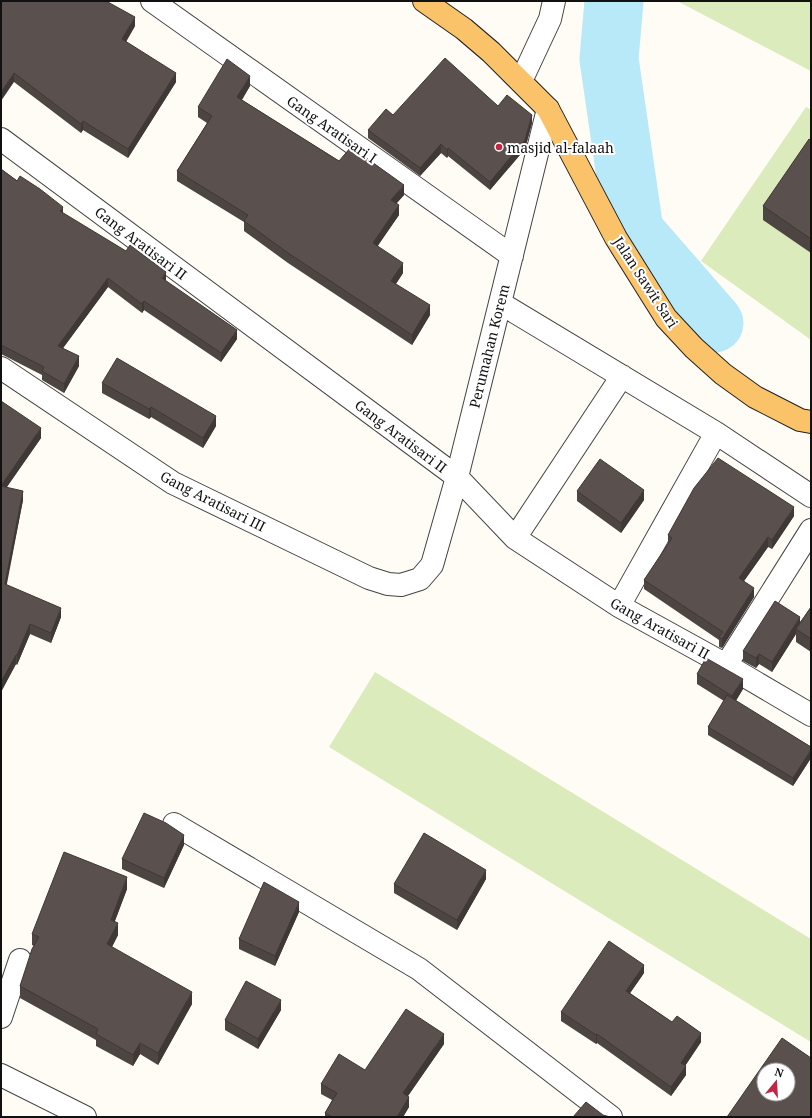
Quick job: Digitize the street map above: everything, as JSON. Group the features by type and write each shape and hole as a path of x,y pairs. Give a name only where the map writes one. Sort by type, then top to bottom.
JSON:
{"main road":[{"name":"Jalan Sawit Sari","path":"424,1 469,33 521,81 548,109 616,238 666,318 694,348 723,374 755,397 800,420 811,422"}],"street":[{"name":"Gang Aratisari I","path":"152,1 512,256"},
{"path":"521,81 550,19 554,1"},
{"name":"Perumahan Korem","path":"420,579 432,565 456,477 548,109"},
{"name":"Gang Aratisari II","path":"1,139 456,477 515,538 619,606 726,665 811,715"},
{"path":"500,303 716,433 811,496"},
{"name":"Gang Aratisari III","path":"1,368 173,483 369,578 388,584 401,585 420,579"},
{"path":"515,538 622,376"},
{"path":"619,606 716,433"},
{"path":"726,665 811,530"},
{"path":"174,824 419,969 611,1117"},
{"path":"1,1017 20,960"},
{"path":"1,1075 85,1117"}],"green space":[{"path":"677,1 811,1 811,71"},
{"path":"806,107 811,110 811,340 701,261"},
{"path":"375,672 811,939 811,1042 329,747"}],"building":[{"path":"1,1 106,1 135,17 122,39 176,73 128,149 83,121 81,124 14,73 1,92"},
{"path":"445,58 498,106 507,95 532,115 525,140 490,182 441,144 420,168 368,130 386,109 393,115"},
{"path":"227,59 250,76 237,97 339,161 351,147 404,185 391,200 399,205 373,243 403,263 391,281 430,305 412,335 288,253 244,221 248,215 177,171 212,116 198,107"},
{"path":"809,139 811,140 811,239 763,206"},
{"path":"1,169 17,181 20,176 40,189 63,207 60,211 126,251 130,245 166,272 162,278 237,330 221,353 144,301 142,304 108,278 58,346 79,356 64,384 42,371 44,367 1,345"},
{"path":"117,358 216,416 203,438 151,407 149,409 102,383"},
{"path":"1,401 41,428 1,486"},
{"path":"718,458 794,507 772,540 768,537 739,578 754,588 722,639 719,637 723,632 644,580 672,538 668,535 694,488"},
{"path":"600,459 644,490 621,523 577,491"},
{"path":"1,486 23,491 5,584 61,608 51,633 30,624 17,655 1,682"},
{"path":"775,601 800,617 772,662 759,654 756,658 743,651"},
{"path":"811,607 811,639 796,629"},
{"path":"706,658 743,679 732,696 697,674"},
{"path":"727,695 811,747 811,750 793,778 708,727"},
{"path":"144,813 166,823 184,835 164,878 122,859"},
{"path":"424,833 486,870 457,920 394,884"},
{"path":"64,852 127,877 111,920 118,923 107,944 192,992 158,1053 140,1043 133,1055 96,1034 98,1029 20,986 32,949 39,937 32,934"},
{"path":"264,882 299,902 275,956 239,939"},
{"path":"609,941 644,965 626,991 672,1022 677,1016 701,1033 681,1063 686,1066 671,1087 597,1034 596,1035 561,1012"},
{"path":"246,981 281,1000 258,1039 225,1020"},
{"path":"406,1009 444,1034 403,1093 409,1097 397,1117 332,1117 325,1113 337,1093 321,1084 339,1054 365,1070"},
{"path":"782,1038 811,1058 811,1117 727,1117 756,1075 756,1102 796,1102 796,1062 765,1062"},
{"path":"586,1102 603,1115 610,1117 573,1117"}],"waterway":[{"path":"614,1 609,59 634,231 714,323"}],"place":[{"name":"masjid al-falaah","path":"499,147"}]}
